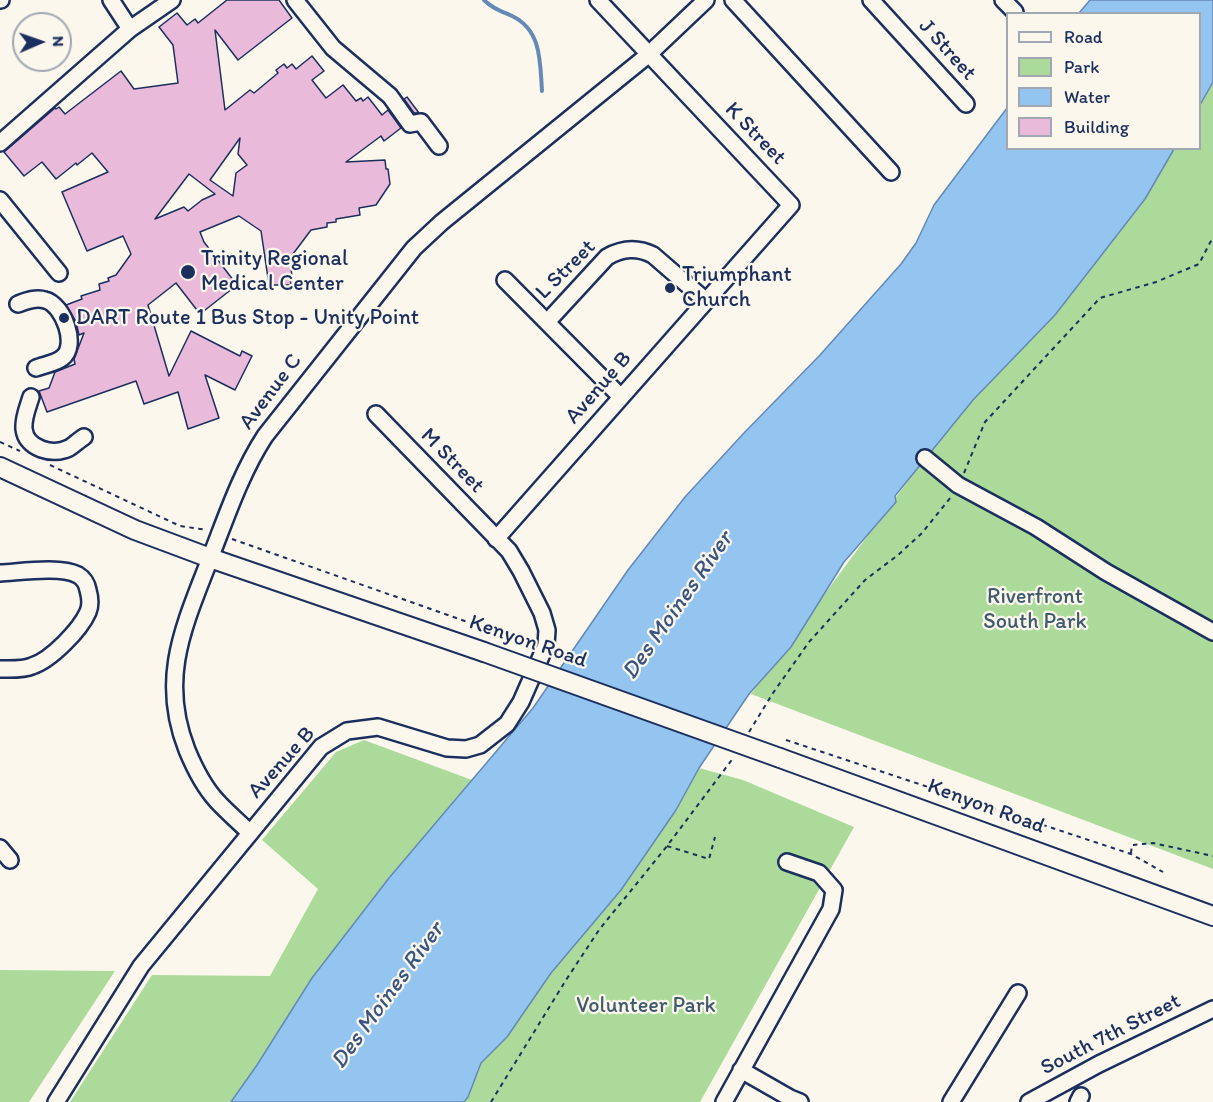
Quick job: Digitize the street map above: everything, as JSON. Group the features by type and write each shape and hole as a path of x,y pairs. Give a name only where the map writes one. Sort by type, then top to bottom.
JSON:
{"main road":[{"name":"Kenyon Road","path":"0,468 135,530 210,558 484,652 1213,916"}],"street":[{"path":"111,0 130,29"},
{"path":"0,143 130,29 172,0"},
{"path":"295,0 333,48 390,96 410,124 421,122 439,146"},
{"name":"K Street","path":"597,0 791,205 705,300"},
{"name":"Avenue C","path":"249,833 216,799 192,762 182,738 173,679 178,650 192,604 250,459 265,436 414,248 442,222 648,55 706,0"},
{"path":"733,0 891,172"},
{"name":"J Street","path":"871,0 966,104"},
{"path":"1003,0 1015,12"},
{"path":"0,200 59,273"},
{"name":"L Street","path":"548,321 607,257 619,250 643,250 653,255 705,300"},
{"name":"L Street","path":"505,280 621,397"},
{"path":"18,304 34,299 44,299 52,302 64,318 70,341 68,351 62,358 36,368"},
{"name":"Avenue B","path":"56,1102 141,966 321,747 347,731 378,727 447,748 466,749 480,745 507,723 521,702 546,645 547,630 542,613 521,571 509,551 496,539 705,300"},
{"path":"31,397 25,416 24,430 30,441 40,449 53,451 68,448 84,436"},
{"name":"M Street","path":"376,414 496,539"},
{"path":"925,458 958,485 1036,527 1106,572 1213,632"},
{"path":"0,573 68,571 81,576 88,587 90,602 88,612 80,624 48,658 31,667 0,669"},
{"path":"724,1102 831,909 834,890 819,873 787,862"},
{"path":"951,1102 1018,993"},
{"name":"South 7th Street","path":"1029,1102 1118,1054 1213,1009"},
{"path":"741,1070 800,1102"}],"path":[{"path":"744,740 773,693 809,642 865,580 898,555 950,501 985,422 1100,298 1156,282 1198,264 1213,237"},
{"path":"0,442 21,452"},
{"path":"42,462 180,526 205,529 220,534 496,632"},
{"path":"786,740 1131,854 1163,872"},
{"path":"491,1102 598,930 667,846 738,749"},
{"path":"667,846 709,859 715,837"},
{"path":"1131,854 1132,845 1153,843 1213,856"}],"green space":[{"name":"Riverfront South Park","path":"1213,54 1213,869 751,694 925,458 973,400 1155,150 1201,150 1201,74"},
{"path":"364,740 472,780 389,878 312,978 231,1102 70,1102 152,975 270,976 318,889 262,840 336,752"},
{"name":"Volunteer Park","path":"699,768 743,780 854,827 700,1102 464,1102 481,1063 507,1037 551,973 621,890 676,810"},
{"path":"0,970 115,971 29,1102 0,1102"}],"water":[{"path":"1090,0 1213,0 1213,82 1201,103 1201,12 1080,12"},
{"name":"Des Moines River","path":"1006,109 1006,150 1173,150 1145,199 1055,315 973,400 895,496 896,502 844,562 791,647 749,694 699,768 676,810 621,890 551,973 507,1037 481,1063 464,1102 231,1102 312,978 389,878 533,708 628,570 685,497 820,355 901,264 916,243 934,205"}],"building":[{"path":"227,0 279,0 292,18 238,60 215,30 225,110 250,90 254,93 278,73 276,70 284,64 287,68 292,64 296,69 312,56 324,71 312,80 326,98 343,85 356,101 361,98 363,101 368,97 382,115 388,110 401,128 384,141 381,136 346,162 385,160 390,184 376,205 359,208 360,215 336,219 336,222 327,223 327,227 311,230 290,258 291,285 269,285 261,231 239,216 200,232 204,242 237,285 200,314 176,283 148,305 169,376 191,331 240,356 242,351 252,356 235,390 205,375 219,418 188,429 178,392 144,404 136,381 47,412 39,391 49,388 55,372 75,364 74,359 84,333 79,335 76,322 66,305 82,299 81,296 100,290 99,284 109,281 108,278 116,275 131,254 123,236 87,251 62,192 108,172 92,153 56,179 42,162 24,176 4,152 55,108 59,107 65,114 121,71 134,89 178,83 173,45 159,27 177,13 187,25 195,19 198,23","holes":["240,138 238,154 247,165 236,173 233,196 210,180","189,174 215,194 202,200 188,211 184,207 155,219"]},
{"path":"407,97 419,113 414,113 404,99"}],"waterway":[{"path":"484,0 494,8 522,22 529,30 538,48 542,91"}],"place":[{"name":"Trinity Regional Medical Center","path":"188,272"},
{"name":"Triumphant Church","path":"670,288"},
{"name":"DART Route 1 Bus Stop - Unity Point","path":"64,318"}]}
